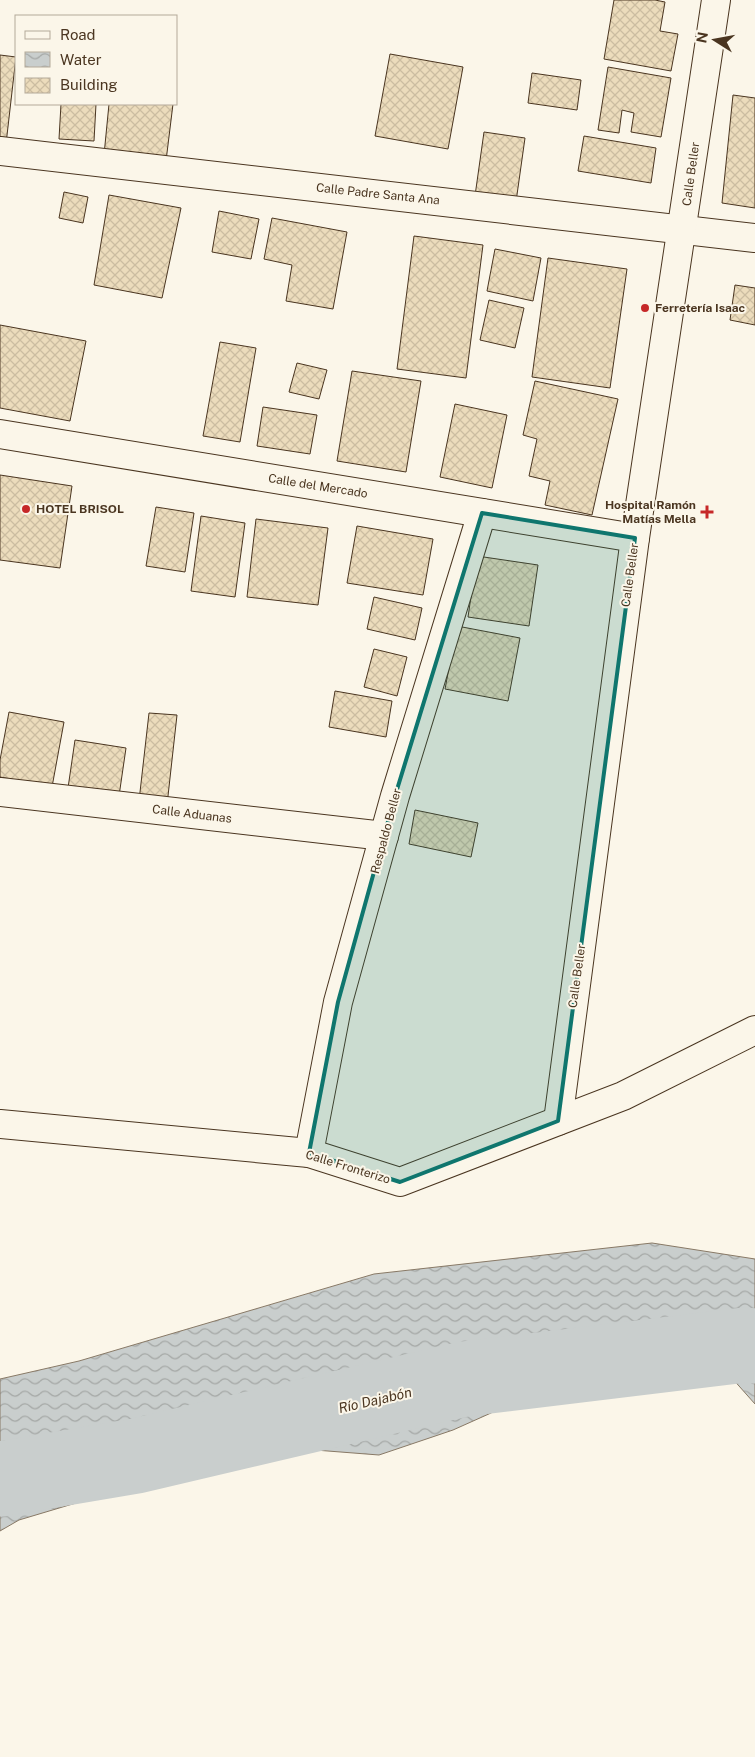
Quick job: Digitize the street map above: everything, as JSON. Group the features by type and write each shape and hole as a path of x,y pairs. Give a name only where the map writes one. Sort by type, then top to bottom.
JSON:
{"street":[{"name":"Calle Beller","path":"558,1121 635,538 716,0"},
{"name":"Calle Padre Santa Ana","path":"0,151 755,238"},
{"name":"Calle del Mercado","path":"0,434 635,538"},
{"name":"Respaldo Beller","path":"309,1153 338,1002 395,796 482,513"},
{"name":"Calle Aduanas","path":"0,792 384,836"},
{"name":"Calle Fronterizo","path":"0,1124 309,1153 400,1182 623,1096 755,1030"}],"highlighted area":[{"path":"482,513 635,538 558,1121 400,1182 309,1153 338,1002 395,796"}],"water":[{"path":"652,1243 755,1259 755,1404 723,1368 592,1349 491,1413 453,1430 379,1455 315,1450 265,1411 191,1435 153,1480 19,1520 0,1531 0,1379 79,1361 374,1274"}],"building":[{"path":"614,0 655,0 665,2 660,31 678,34 671,71 604,59"},
{"path":"390,54 463,67 448,149 375,136"},
{"path":"0,55 15,57 15,66 6,144 0,143"},
{"path":"608,67 671,78 661,137 631,132 634,113 622,110 619,133 598,130"},
{"path":"532,73 581,80 577,110 528,103"},
{"path":"733,95 755,98 755,208 722,203"},
{"path":"61,105 96,105 94,141 59,139"},
{"path":"109,105 173,105 166,161 104,155"},
{"path":"484,132 525,138 514,216 473,210"},
{"path":"584,136 656,148 651,183 578,171"},
{"path":"64,192 88,197 83,223 59,218"},
{"path":"109,195 181,208 162,298 94,285"},
{"path":"219,211 259,219 251,259 212,252"},
{"path":"272,218 347,232 333,309 286,301 292,265 264,259"},
{"path":"414,236 483,245 466,378 397,369"},
{"path":"495,249 541,258 533,301 487,291"},
{"path":"548,258 627,269 610,388 532,377"},
{"path":"735,285 755,288 755,325 730,320"},
{"path":"489,300 524,308 515,348 480,340"},
{"path":"0,325 86,341 70,421 0,408"},
{"path":"220,342 256,348 240,442 203,436"},
{"path":"297,363 327,370 319,399 289,392"},
{"path":"352,371 421,381 406,472 337,461"},
{"path":"535,381 618,399 592,515 545,505 550,481 529,476 537,439 523,435"},
{"path":"455,404 507,415 492,488 440,477"},
{"path":"263,407 317,415 310,454 257,446"},
{"path":"0,475 72,486 60,568 0,560"},
{"path":"156,507 194,513 185,572 146,566"},
{"path":"201,516 245,523 235,597 191,591"},
{"path":"256,519 328,528 318,605 247,597"},
{"path":"357,526 433,539 423,595 347,583"},
{"path":"477,556 538,565 529,626 468,617"},
{"path":"374,597 422,608 415,640 367,629"},
{"path":"457,626 520,638 508,701 445,689"},
{"path":"374,649 407,657 397,696 364,687"},
{"path":"335,691 392,701 386,737 329,727"},
{"path":"9,712 64,722 52,787 0,777 0,760"},
{"path":"149,713 177,715 167,805 139,801"},
{"path":"75,740 126,748 119,796 68,788"},
{"path":"415,810 478,823 471,857 409,844"}],"waterway":[{"name":"Río Dajabón","path":"0,1479 136,1456 464,1379 745,1345 755,1346"}],"place":[{"name":"Ferretería Isaac","path":"645,308"},
{"name":"HOTEL BRISOL","path":"26,509"},
{"name":"Hospital Ramón Matías Mella","path":"707,512"}]}
